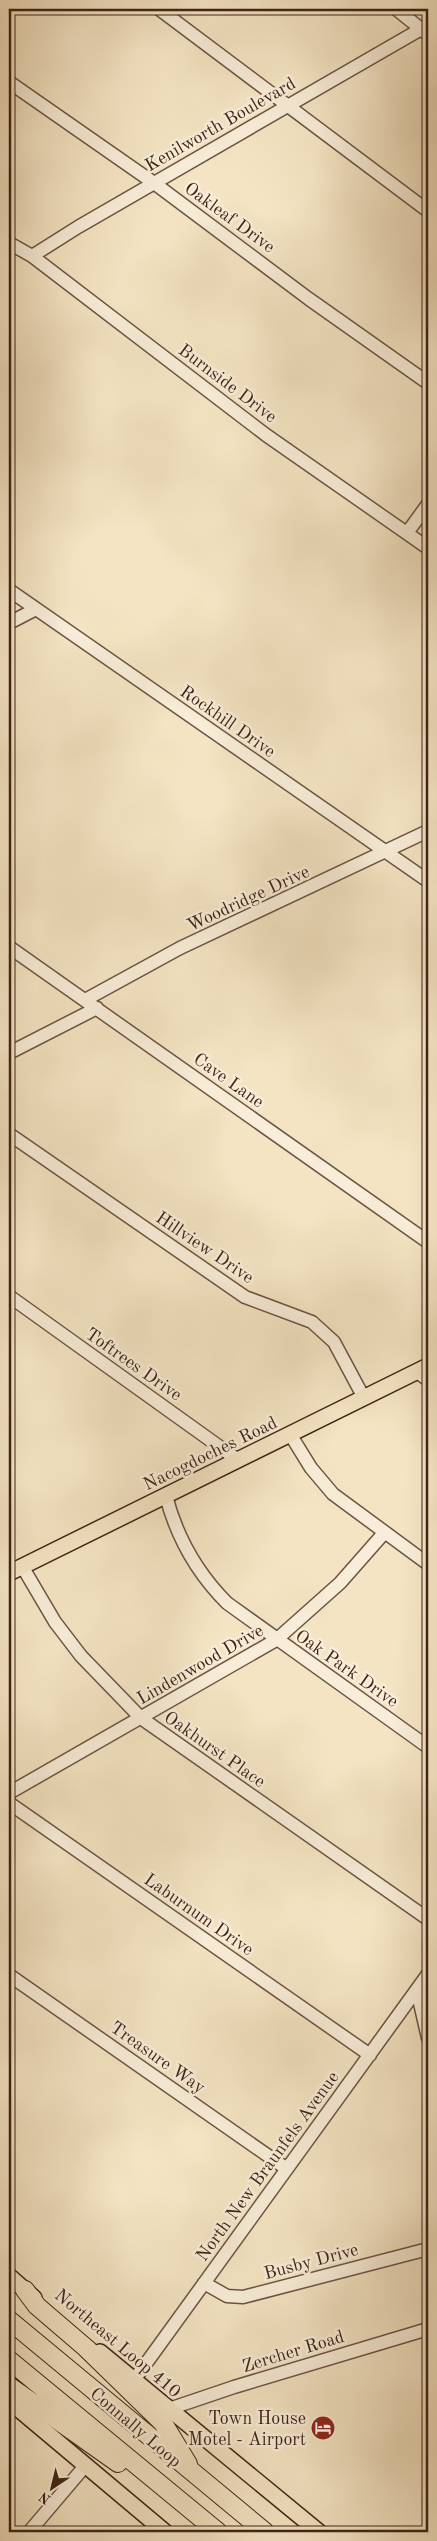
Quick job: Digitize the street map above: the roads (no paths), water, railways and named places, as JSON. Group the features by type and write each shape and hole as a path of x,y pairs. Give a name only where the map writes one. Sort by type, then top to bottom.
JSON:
{"highway":[{"path":"25,2290 36,2306 86,2348 163,2422 198,2479"},
{"name":"Connally Loop","path":"9,2320 198,2479 265,2532"},
{"name":"Connally Loop","path":"9,2360 217,2532"},
{"path":"9,2386 217,2532"}],"main road":[{"name":"Nacogdoches Road","path":"15,1570 364,1398 425,1373"},
{"name":"Northeast Loop 410","path":"9,2276 319,2532"},
{"path":"9,2401 165,2532"}],"street":[{"path":"159,9 428,211"},
{"path":"396,9 426,30"},
{"name":"Kenilworth Boulevard","path":"32,256 288,105 426,30"},
{"name":"Oakleaf Drive","path":"9,82 154,183 309,299 428,383"},
{"name":"Burnside Drive","path":"9,242 32,256 266,435 428,548"},
{"path":"407,533 428,504"},
{"name":"Rockhill Drive","path":"9,590 428,882"},
{"path":"9,623 36,609"},
{"name":"Woodridge Drive","path":"85,1000 180,948 428,831"},
{"name":"Cave Lane","path":"9,947 428,1242"},
{"path":"9,1053 97,1008"},
{"name":"Hillview Drive","path":"9,1134 245,1297 274,1309 298,1316 318,1326 334,1342 364,1398"},
{"name":"Toftrees Drive","path":"9,1296 238,1460"},
{"path":"290,1434 321,1482 345,1505 428,1564"},
{"name":"Oak Park Drive","path":"166,1496 179,1537 200,1573 227,1603 276,1640 428,1747"},
{"name":"Lindenwood Drive","path":"9,1793 276,1640 340,1583 384,1533"},
{"name":"Oakhurst Place","path":"15,1570 81,1656 141,1718 428,1919"},
{"name":"Laburnum Drive","path":"9,1802 370,2055"},
{"name":"North New Braunfels Avenue","path":"134,2380 428,1974"},
{"name":"Treasure Way","path":"9,1975 287,2169"},
{"path":"417,1990 428,2038"},
{"name":"Busby Drive","path":"204,2283 227,2296 243,2297 428,2249"},
{"name":"Zercher Road","path":"169,2409 234,2387 428,2329"},
{"path":"29,2532 85,2466"}],"place":[{"name":"Town House Motel - Airport","path":"323,2428"}]}
